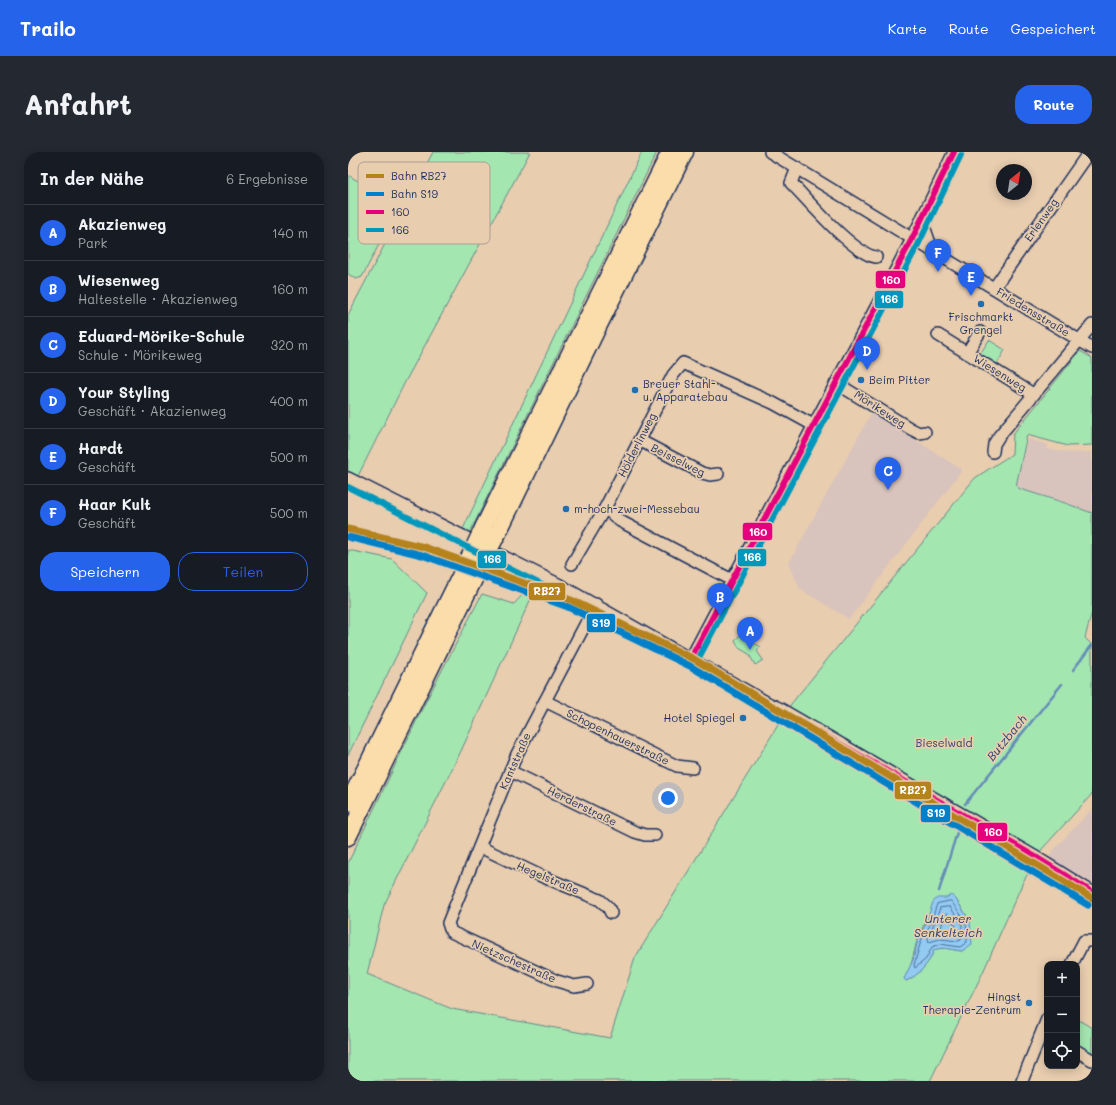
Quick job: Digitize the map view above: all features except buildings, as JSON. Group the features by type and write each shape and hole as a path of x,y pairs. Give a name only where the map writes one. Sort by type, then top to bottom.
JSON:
{"highway":[{"path":"491,530 670,152"},
{"path":"348,804 594,334 685,152"},
{"path":"348,838 475,562"}],"street":[{"name":"Friedensstraße","path":"770,152 1092,348"},
{"path":"691,658 912,239 954,152"},
{"name":"Erlenweg","path":"994,288 1089,152"},
{"path":"796,168 790,183 849,242 868,256 876,257"},
{"path":"923,214 925,229 933,252"},
{"name":"Wiesenweg","path":"993,452 994,444 999,436 1092,325"},
{"name":"Wiesenweg","path":"967,353 980,332"},
{"name":"Wiesenweg","path":"938,335 1033,394"},
{"name":"Hölderlinweg","path":"572,564 605,508 673,375 683,364 773,403 813,425"},
{"name":"Mörikeweg","path":"836,382 911,429 919,433 925,432"},
{"name":"Beisselweg","path":"639,440 702,473 710,475 718,474"},
{"path":"348,478 596,604 1034,856 1092,892"},
{"path":"605,508 620,521 732,580"},
{"name":"Kantstraße","path":"448,923 510,771 544,701 596,604"},
{"name":"Schopenhauerstraße","path":"544,701 677,766 692,768"},
{"name":"Herderstraße","path":"510,771 635,832 645,836 654,834"},
{"name":"Hegelstraße","path":"480,847 540,876 600,900 608,907 611,913"},
{"name":"Nietzschestraße","path":"448,923 451,932 523,967 574,986 587,984"},
{"path":"1074,961 1084,941 1092,941"},
{"path":"1022,1081 1044,1033"},
{"path":"1080,1053 1092,1060"}],"shaded area":[{"path":"872,412 962,470 849,619 800,589 789,563"},
{"path":"1028,439 1048,445 1047,449 1076,453 1092,452 1092,513 1020,489 1016,486"},
{"path":"1092,809 1092,885 1051,860 1050,854"}],"green space":[{"path":"433,152 530,152 490,226 490,162 428,162"},
{"path":"642,152 657,152 470,532 463,529"},
{"path":"348,175 358,181 358,244 379,244 362,277 356,279 348,274"},
{"path":"385,244 480,244 405,382 358,476 348,471 348,315"},
{"path":"989,340 1005,350 997,364 980,354"},
{"name":"Bieselwald","path":"1080,351 1092,358 1092,445 1068,446 1027,435 1016,486 1020,489 1092,513 1092,611 1085,638 1092,645 1092,794 1042,849 1023,882 983,972 930,1081 348,1081 348,863 426,701 482,594 514,604 525,592 533,594 461,751 384,905 367,974 452,1009 610,1038 635,958 791,704 975,478 1012,454 1013,434","holes":["955,898 968,920 971,944 962,951 944,948 934,950 923,968 915,976 906,981 904,979 911,966 917,941 938,899"]},
{"path":"348,550 392,559 427,593 348,755"},
{"path":"740,635 761,647 757,651 763,660 755,665 749,654 739,648 735,640"},
{"path":"1080,1021 1092,1028 1092,1053 1080,1047"}],"water":[{"name":"Unterer Senkelteich","path":"951,895 955,898 970,921 972,944 962,951 944,948 934,950 923,968 915,976 906,981 904,979 913,960 918,940 933,902 937,898 946,898"}],"waterway":[{"name":"Butzbach","path":"1073,670 1092,645"},
{"name":"Butzbach","path":"965,804 1062,684"},
{"name":"Butzbach","path":"939,891 959,826"}],"rail line":[{"name":"RB27","path":"348,529 424,547 571,600 694,659 1092,898"},
{"name":"S19","path":"348,537 422,555 568,607 690,666 1088,905"}],"transit line":[{"name":"160","path":"691,658 912,239 954,152"},
{"name":"166","path":"348,487 556,592 687,665 695,665 919,243 961,155"},
{"name":"160","path":"691,658 1034,856 1092,892"}],"place":[{"name":"Haar Kult","path":"938,272"},
{"name":"Hardt","path":"971,296"},
{"name":"Frischmarkt Grengel","path":"981,304"},
{"name":"Your Styling","path":"867,370"},
{"name":"Beim Pitter","path":"861,380"},
{"name":"Breuer Stahl- u. Apparatebau","path":"635,390"},
{"name":"Eduard-Mörike-Schule","path":"888,490"},
{"name":"m-hoch-zwei-Messebau","path":"566,509"},
{"name":"Wiesenweg","path":"720,616"},
{"name":"Akazienweg","path":"750,650"},
{"name":"Hotel Spiegel","path":"743,718"},
{"name":"Hingst Therapie-Zentrum","path":"1029,1003"}]}
